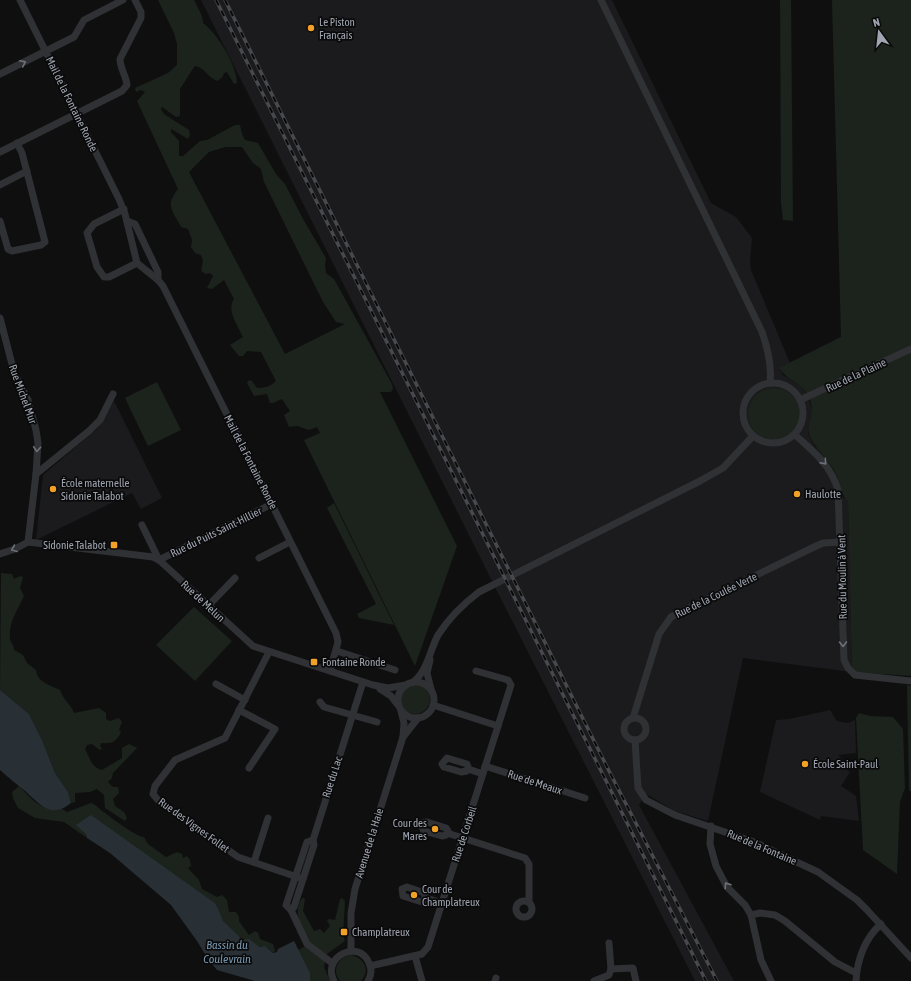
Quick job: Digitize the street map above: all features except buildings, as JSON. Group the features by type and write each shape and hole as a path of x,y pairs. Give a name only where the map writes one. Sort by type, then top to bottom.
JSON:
{"street":[{"name":"Mail de la Fontaine Ronde","path":"20,0 124,209 137,263 158,280 336,633 338,642 337,651 330,671"},
{"path":"0,74 74,37 84,20 123,0"},
{"path":"0,152 122,91 127,85 126,77 120,65 120,59 141,18 141,12 135,0"},
{"path":"601,0 762,332 771,369 770,383"},
{"path":"0,221 8,249 12,251 41,245 44,242 27,171 18,143"},
{"path":"0,184 27,171"},
{"path":"124,209 94,224 87,233 97,267 104,277 109,277 137,263"},
{"path":"127,221 135,224 158,272 158,280"},
{"name":"Rue Michel Mur","path":"0,318 14,372 28,400 38,443 28,542"},
{"name":"Rue de la Plaine","path":"800,400 911,349"},
{"path":"770,383 788,387 795,392 800,400 803,418 795,435 780,443 770,444 753,436 743,419 743,409 746,399 752,392 761,386 770,383"},
{"path":"36,474 89,431 100,420 113,394"},
{"name":"Rue du Moulin à Vent","path":"795,435 824,461 836,484 839,499 841,542 844,660 848,668 855,675 911,681"},
{"path":"438,635 428,665 427,674 433,694 433,705 428,714 418,718 409,717 400,710 397,697 399,692 420,675 438,635 458,610 479,592 700,481 722,468 753,436"},
{"name":"Rue du Puits Saint-Hillier","path":"159,560 272,504"},
{"path":"142,525 159,560"},
{"path":"0,554 15,549 28,542"},
{"name":"Rue de Melun","path":"28,542 153,557 159,560 253,646 373,685 388,688 409,683"},
{"path":"259,558 290,542"},
{"name":"Rue de la Coulée Verte","path":"635,740 629,738 624,730 625,724 633,718 659,634 670,617 823,543 841,542"},
{"path":"208,606 235,578"},
{"path":"337,651 395,670"},
{"name":"Rue des Vignes Follet","path":"269,652 225,738 175,760 154,786 153,794 158,800 238,857 303,879"},
{"name":"Rue de Corbeil","path":"370,966 422,954 428,948 511,685 508,680 476,671"},
{"name":"Rue du Lac","path":"291,910 294,907 314,845 313,840 363,682"},
{"path":"409,683 418,682 427,686 433,694"},
{"path":"216,684 244,700"},
{"name":"Rue de Melun","path":"373,685 392,696 400,710"},
{"path":"320,702 324,707 377,722"},
{"path":"433,705 498,726"},
{"path":"239,710 275,729 249,768"},
{"name":"Avenue de la Haie","path":"351,951 351,913 355,889 403,737 404,723 400,710"},
{"name":"Avenue de la Haie","path":"403,737 418,718"},
{"path":"633,718 642,721 645,726 642,736 635,740"},
{"name":"Rue de la Fontaine","path":"635,740 638,788 642,796 661,809 754,842 818,872 856,900 881,924 911,958"},
{"name":"Rue de Meaux","path":"485,766 585,798"},
{"path":"468,770 483,774"},
{"path":"254,862 268,818"},
{"path":"711,826 710,844 716,866 727,887 751,915 761,960 771,981"},
{"path":"447,833 525,858 529,864 529,902"},
{"name":"Rue du Lac","path":"313,840 307,842 286,905 291,910 307,944 332,964"},
{"path":"426,898 442,903"},
{"path":"751,915 760,913 775,915 785,921 834,962 856,977 862,951 873,931 881,924"},
{"path":"594,981 609,975 611,969 609,943"},
{"path":"334,981 331,974 332,964 338,956 351,951 361,953 365,957 370,966 371,973 368,981"},
{"path":"415,956 422,981"},
{"path":"611,969 633,968 636,981"}],"shaded area":[{"path":"158,0 194,0 202,16 203,23 220,42 230,59 234,67 237,83 234,84 227,72 224,73 222,78 217,81 196,66 180,89 180,116 176,117 162,107 161,109 164,114 189,130 190,135 188,139 171,129 171,132 179,141 179,156 183,156 200,141 207,140 235,125 240,125 245,140 258,143 276,174 285,184 303,219 326,258 326,273 334,279 392,384 393,389 391,392 380,392 457,546 415,666 304,440 320,433 317,427 309,430 297,426 289,427 284,415 290,411 282,399 270,403 267,394 254,396 247,383 249,380 252,381 257,388 263,388 276,381 261,352 247,351 243,356 239,356 230,345 243,337 232,313 231,308 234,299 224,280 212,289 207,288 213,276 210,273 206,274 201,271 203,261 201,255 195,253 191,247 192,240 188,229 181,227 171,208 172,199 178,189 137,101 145,92 141,90 136,92 135,88 168,73 177,65 177,44 174,33","holes":["225,147 242,147 253,163 261,169 264,182 323,302 336,322 345,324 285,354 189,172 209,152"]},
{"path":"201,0 612,0 711,203 736,217 752,238 750,262 751,270 790,363 779,369 783,375 800,386 808,395 812,412 808,433 814,446 826,458 835,473 843,497 848,502 852,672 743,658 708,821 675,811 646,794 639,805 734,981 695,981 499,595"},
{"path":"780,0 791,0 793,221 783,220 781,203"},
{"path":"832,0 911,0 911,676 852,672 848,502 842,493 836,474 809,434 808,431 812,407 808,395 802,387 786,376 779,368 841,337"},
{"path":"157,382 181,430 148,446 125,398"},
{"path":"774,388 784,390 792,396 798,404 800,414 798,424 792,432 784,438 774,440 764,438 756,432 750,424 748,414 750,404 756,396 764,390"},
{"path":"114,401 162,498 141,509 132,493 36,540 43,475 98,428"},
{"path":"334,503 394,625 359,618 357,614 376,604 327,508"},
{"path":"1,573 12,574 14,579 20,576 23,577 20,588 24,596 10,627 10,639 14,650 23,655 27,663 36,670 41,680 60,690 74,713 99,708 106,713 106,719 110,721 119,718 122,722 119,730 121,732 116,740 111,743 101,743 100,746 102,749 100,750 92,744 87,745 85,749 95,767 102,770 122,758 122,748 129,744 137,748 113,773 112,778 108,782 113,787 118,787 119,793 113,799 115,806 124,812 127,818 125,821 105,808 104,795 97,789 90,792 75,793 75,802 71,803 68,792 55,773 42,740 29,714 0,690"},
{"path":"194,607 232,641 195,681 156,645"},
{"path":"415,684 426,688 430,699 426,710 415,714 404,710 400,699 404,688"},
{"path":"907,685 911,686 911,791 909,791"},
{"name":"École Saint-Paul","path":"830,710 837,721 848,723 855,720 856,753 838,755 846,763 843,766 850,772 841,786 856,796 859,821 821,816 820,820 760,792 776,720 789,719"},
{"path":"859,713 870,716 893,717 903,729 905,788 900,802 897,874 863,850 856,718"},
{"path":"19,786 33,800 48,808 61,808 67,812 91,803 127,829 144,837 148,844 166,857 177,852 182,854 183,858 187,856 190,860 191,866 188,868 199,880 202,889 217,897 222,895 227,900 229,912 236,912 239,917 239,921 249,935 255,931 258,933 260,939 273,944 275,951 273,953 268,948 256,945 237,935 223,921 216,904 86,834 87,838 64,822 35,818 18,808 12,792"},
{"path":"303,898 305,899 303,911 314,931 320,929 324,933 330,926 327,920 335,920 340,899 342,898 345,901 343,935 345,941 327,954 324,967 330,981 310,981 310,973 298,950 306,946 298,914 298,908"},
{"path":"351,955 359,959 365,965 366,969 364,977 361,981 340,981 336,973 337,965 343,958"}],"water":[{"path":"0,690 29,714 42,740 55,773 68,792 71,803 64,808 51,810 45,808 0,770"},
{"name":"Bassin du Coulevrain","path":"91,815 216,904 223,921 243,940 249,939 260,947 265,946 273,953 294,941 310,973 310,981 255,981 217,970 171,905 110,853 87,838 86,834 76,825"}],"railway":[{"path":"216,0 706,981"},
{"path":"225,0 607,767 717,981"}],"place":[{"name":"Le Piston Français","path":"311,28"},
{"name":"École maternelle Sidonie Talabot","path":"53,489"},
{"name":"Haulotte","path":"797,494"},
{"name":"Sidonie Talabot","path":"114,545"},
{"name":"Fontaine Ronde","path":"314,662"},
{"name":"École Saint-Paul","path":"805,764"},
{"name":"Cour des Mares","path":"435,829"},
{"name":"Cour de Champlatreux","path":"414,895"},
{"name":"Champlatreux","path":"344,932"}]}
